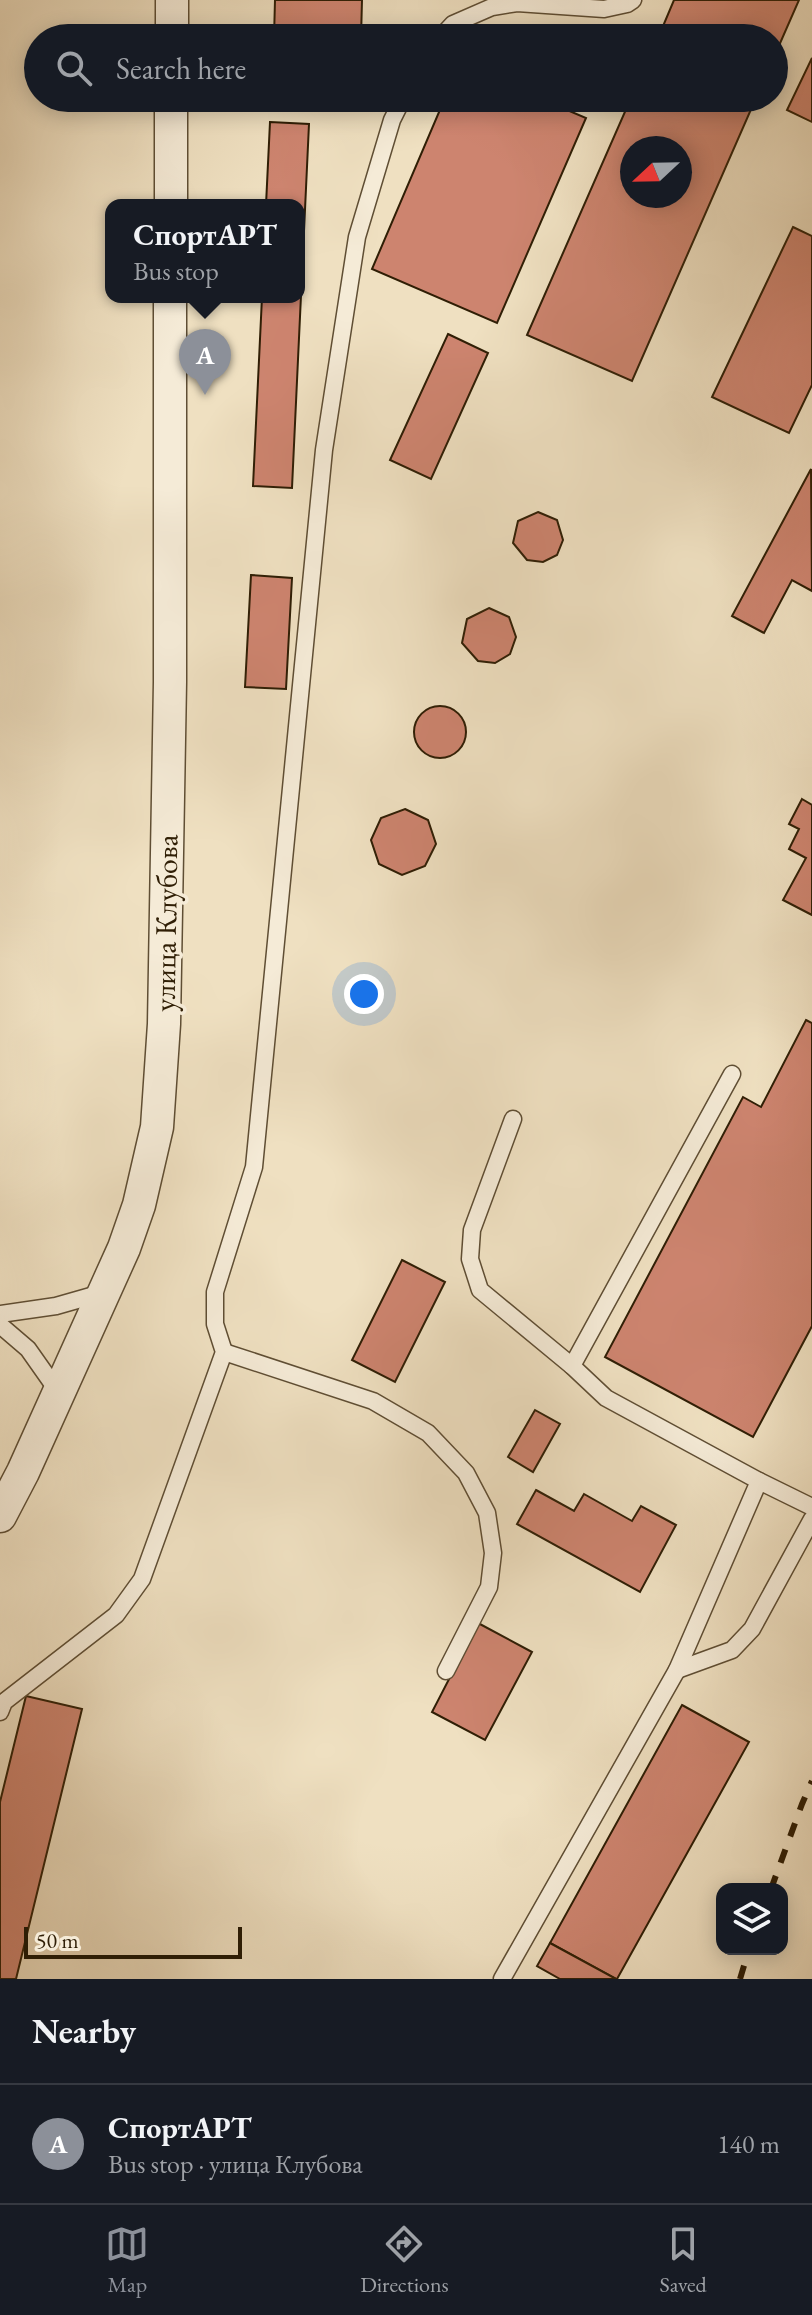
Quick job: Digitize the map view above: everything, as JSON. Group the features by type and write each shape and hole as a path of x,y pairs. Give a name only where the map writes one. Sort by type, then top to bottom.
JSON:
{"street":[{"path":"172,0 172,24"},
{"path":"171,112 171,199"},
{"name":"улица Клубова","path":"0,1516 106,1291 139,1205 157,1127 164,1008 170,682 170,303"}],"lane":[{"path":"453,24 492,7 517,3 604,9 633,0"},
{"path":"0,1712 4,1702 116,1615 142,1579 224,1352 215,1324 215,1292 254,1167 324,450 357,237 396,112"},
{"path":"572,1366 732,1074"},
{"path":"513,1119 472,1230 470,1259 480,1290 606,1398 812,1507"},
{"path":"0,1314 56,1306 106,1291"},
{"path":"0,1325 28,1349 59,1393"},
{"path":"224,1352 373,1401 428,1433 466,1473 487,1513 492,1564 489,1587 446,1671"},
{"path":"502,1979 677,1670 759,1481"},
{"path":"677,1670 732,1650 752,1629 812,1519"}],"building":[{"path":"275,0 362,0 361,24 274,24"},
{"path":"674,0 799,0 788,25 664,24"},
{"path":"812,58 812,122 788,108"},
{"path":"439,112 572,112 586,118 497,323 372,269"},
{"path":"625,112 750,112 632,381 527,335"},
{"path":"270,122 309,124 305,210 305,199 266,199"},
{"path":"793,227 812,236 812,385 789,433 712,397"},
{"path":"262,303 301,303 292,488 253,486"},
{"path":"448,334 488,353 431,479 390,460"},
{"path":"811,469 812,591 792,580 764,633 732,616"},
{"path":"538,512 557,520 563,540 557,555 543,562 527,560 513,543 518,521"},
{"path":"251,575 292,578 286,689 245,687"},
{"path":"489,608 509,617 516,637 510,654 495,663 478,661 462,643 467,619"},
{"path":"440,706 458,714 466,732 458,750 440,758 422,750 414,732 422,714"},
{"path":"802,799 812,805 812,915 783,900 806,858 789,849 799,829 789,824"},
{"path":"405,809 428,820 436,844 425,866 402,875 379,864 371,840 381,818"},
{"path":"806,1020 812,1023 812,1326 753,1437 605,1357 743,1097 761,1107"},
{"path":"402,1260 445,1282 395,1382 352,1360"},
{"path":"535,1410 560,1424 533,1472 508,1457"},
{"path":"536,1490 574,1511 584,1494 632,1521 641,1506 676,1525 640,1592 517,1524"},
{"path":"478,1623 532,1652 485,1740 432,1712"},
{"path":"26,1696 82,1709 16,1979 0,1979 0,1802"},
{"path":"682,1705 749,1742 616,1979 550,1943"},
{"path":"550,1943 616,1979 560,1979 537,1966"}],"railway":[{"path":"773,1883 812,1781"},
{"path":"740,1979 747,1955"}],"place":[{"name":"СпортАРТ","path":"205,395"}]}
